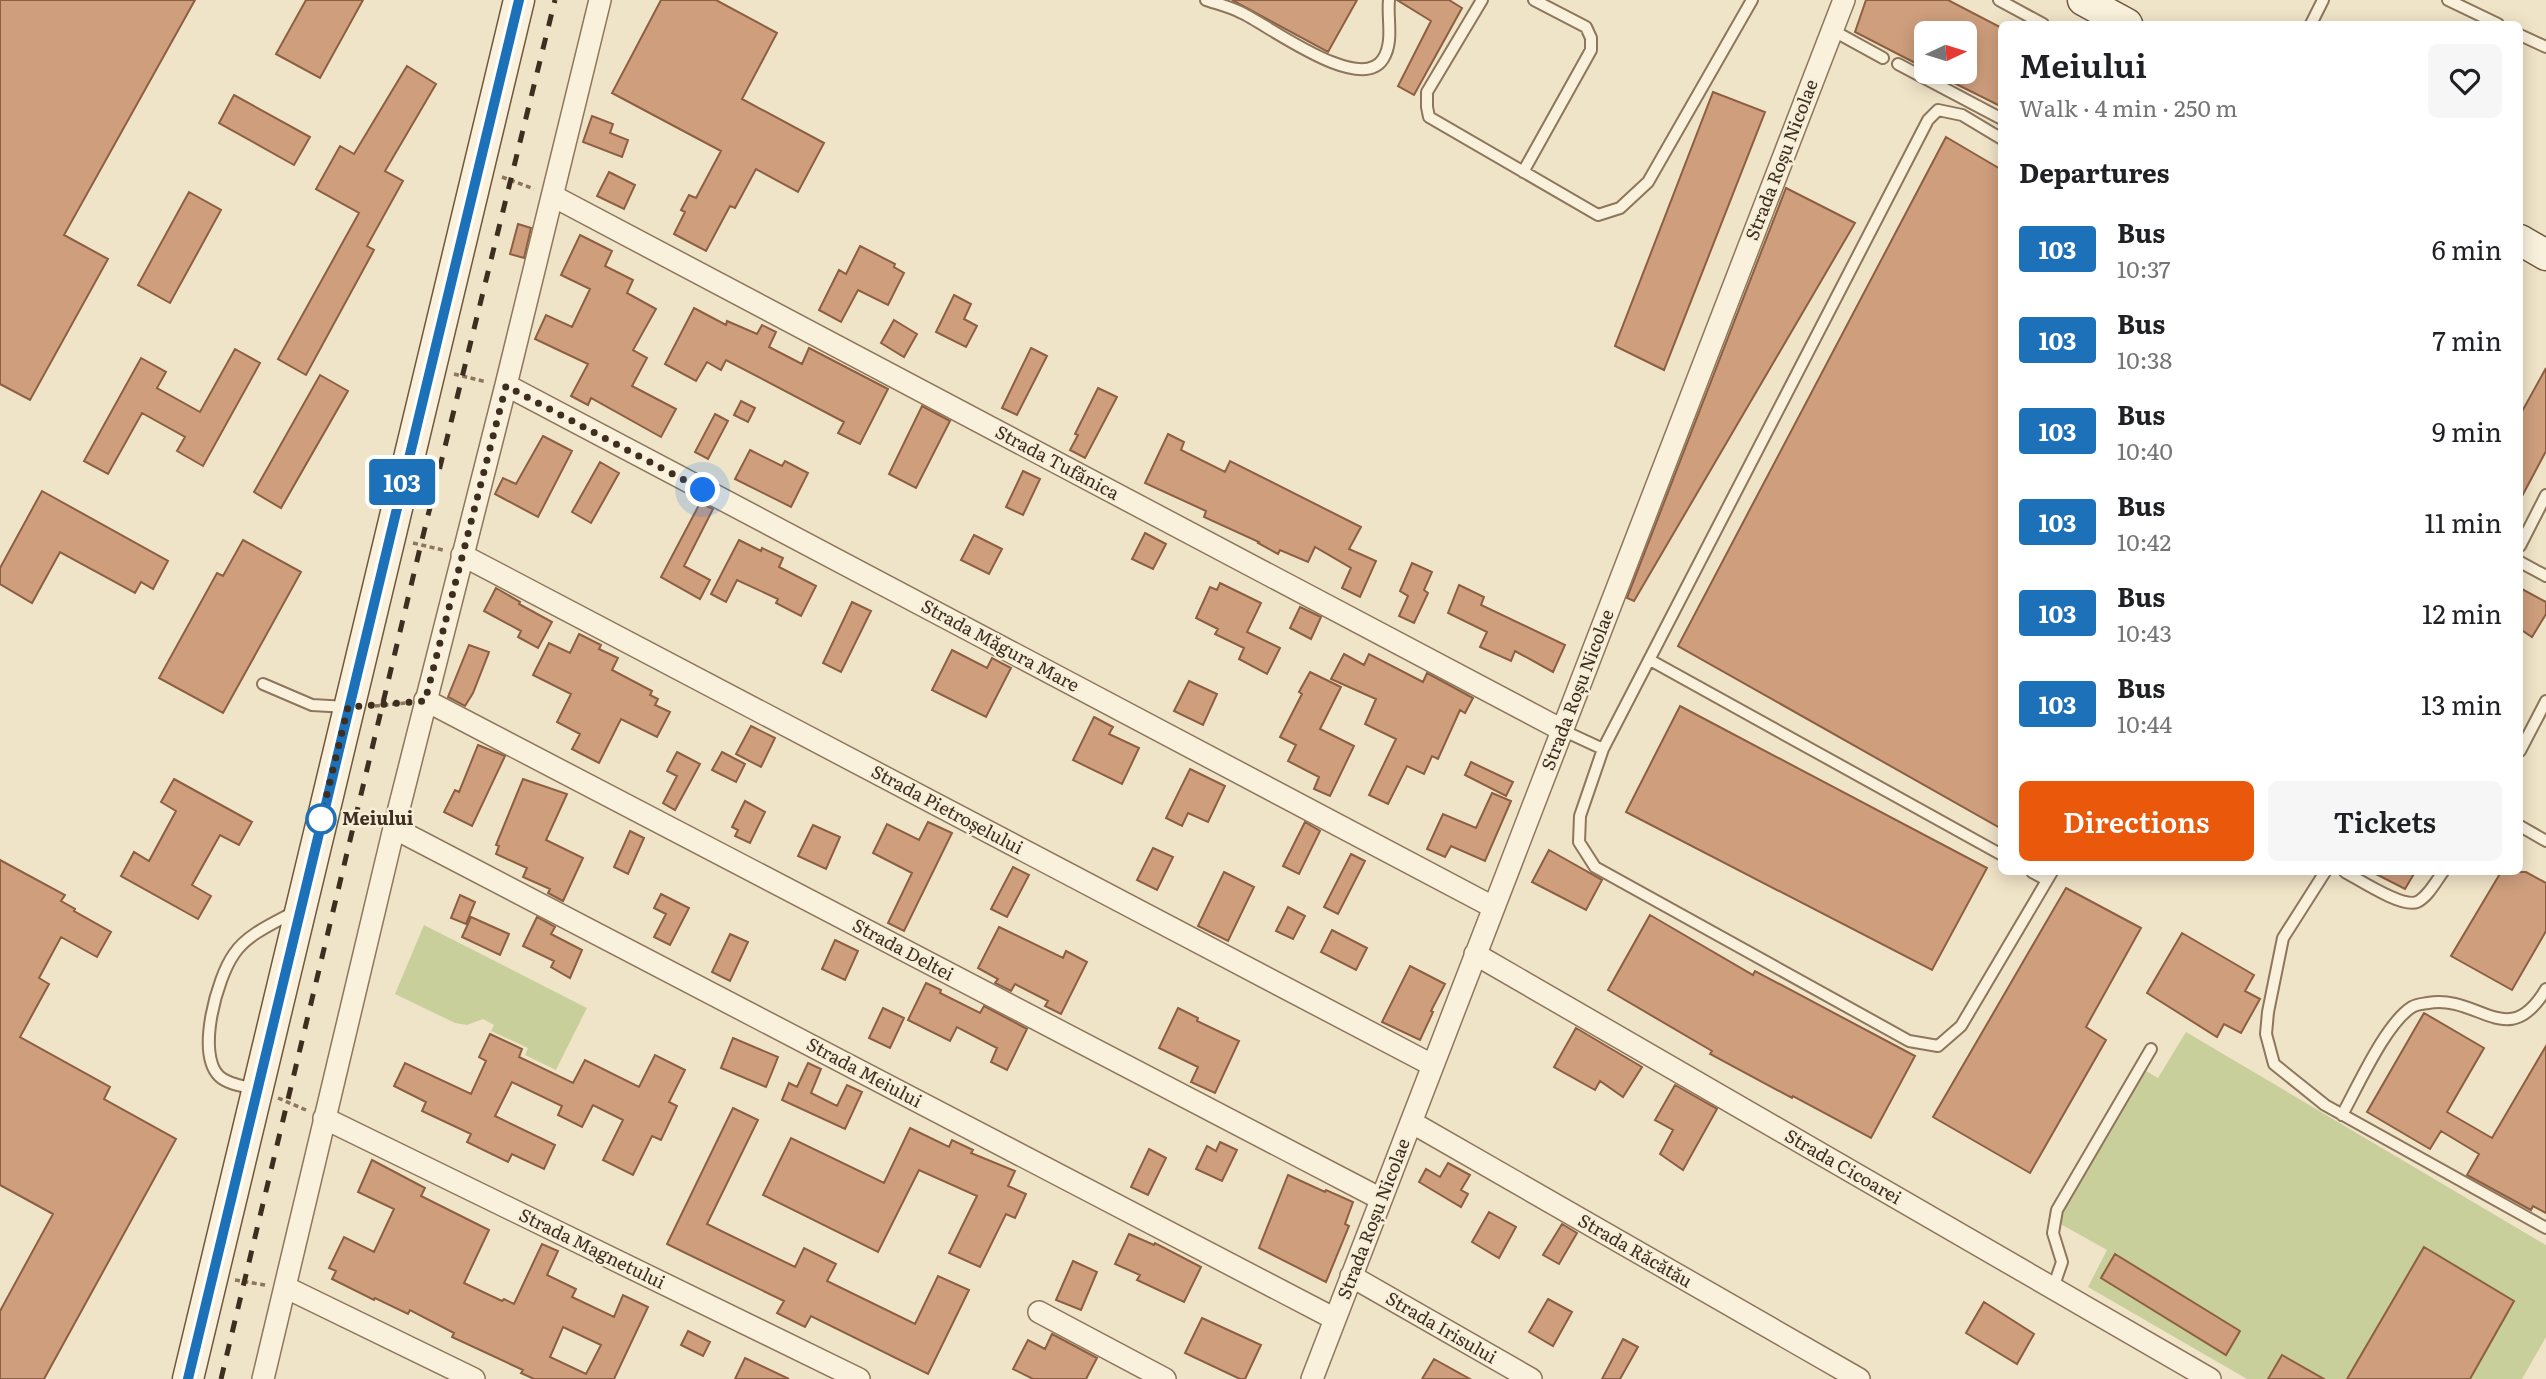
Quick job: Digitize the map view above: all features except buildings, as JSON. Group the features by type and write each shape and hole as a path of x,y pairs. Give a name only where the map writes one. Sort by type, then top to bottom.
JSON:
{"main road":[{"path":"188,1379 519,0"},
{"path":"2083,0 2118,21"},
{"path":"2523,242 2546,255"}],"street":[{"path":"263,1379 425,701 506,386 600,0"},
{"name":"Strada Roșu Nicolae","path":"1312,1379 1844,0"},
{"name":"Strada Tufănica","path":"552,196 1562,730"},
{"name":"Strada Măgura Mare","path":"506,386 1493,907"},
{"name":"Strada Pietroșelului","path":"462,555 1433,1065"},
{"name":"Strada Deltei","path":"425,701 1381,1199"},
{"name":"Strada Meiului","path":"394,828 1335,1319"},
{"name":"Strada Cicoarei","path":"1475,954 2210,1379"},
{"name":"Strada Magnetului","path":"324,1118 859,1379"},
{"name":"Strada Răcătău","path":"1411,1122 1859,1379"},
{"name":"Strada Irisului","path":"1352,1276 1531,1379"},
{"path":"285,1287 474,1379"},
{"path":"1039,1312 1165,1379"}],"lane":[{"path":"1206,0 1241,12 1329,62 1350,69 1370,68 1381,62 1389,45 1389,0"},
{"path":"1482,0 1427,92 1429,117 1598,215 1620,208 1648,183 1752,0"},
{"path":"1523,172 1591,50 1591,38 1586,27 1534,0"},
{"path":"1998,0 2037,21"},
{"path":"2312,21 2323,0"},
{"path":"2448,0 2492,21"},
{"path":"1832,30 1883,58"},
{"path":"2523,36 2546,47"},
{"path":"1898,64 1998,117"},
{"path":"1998,137 1962,115 1938,110 1928,120 1603,750 1580,816 1579,842 1595,867 1909,1041 1938,1046 1961,1026 2050,876"},
{"path":"2523,540 2546,495"},
{"path":"2523,564 2546,576"},
{"path":"1650,660 1998,853"},
{"path":"263,684 312,705 348,707"},
{"path":"2523,745 2546,701"},
{"path":"1562,730 1603,750"},
{"path":"2523,828 2546,841"},
{"path":"2323,875 2283,938 2266,1034 2274,1064 2325,1105 2546,1228"},
{"path":"2351,875 2398,900 2411,903 2418,902 2426,895 2441,875"},
{"path":"257,1090 230,1083 219,1076 209,1058 208,1035 218,991 234,953 249,939 300,908"},
{"path":"2342,1115 2398,1017 2415,1005 2437,1001 2456,1002 2499,1020 2513,1020 2526,1014 2537,1004 2546,989"},
{"path":"2053,1288 2062,1262 2053,1233 2057,1210 2151,1049"}],"path":[{"path":"478,165 510,181 552,196"},
{"path":"430,363 462,377 506,386"},
{"path":"388,541 421,544 462,555"},
{"path":"348,707 425,701"},
{"path":"324,808 394,828"},
{"path":"257,1090 324,1118"},
{"path":"213,1273 244,1283 285,1287"}],"green space":[{"path":"424,925 587,1008 556,1070 525,1055 528,1048 491,1031 494,1025 483,1019 467,1025 455,1023 395,994"},
{"path":"2186,1032 2546,1245 2546,1337 2522,1379 2247,1379 2088,1287 2107,1250 2057,1222 2141,1068 2158,1078"}],"railway":[{"path":"221,1379 421,544 555,0"}],"bus line":[{"name":"103","path":"188,1379 519,0"}],"place":[{"name":"Meiului","path":"321,819"}],"route":[{"path":"321,819 348,707 425,701 506,386 703,490"}]}
